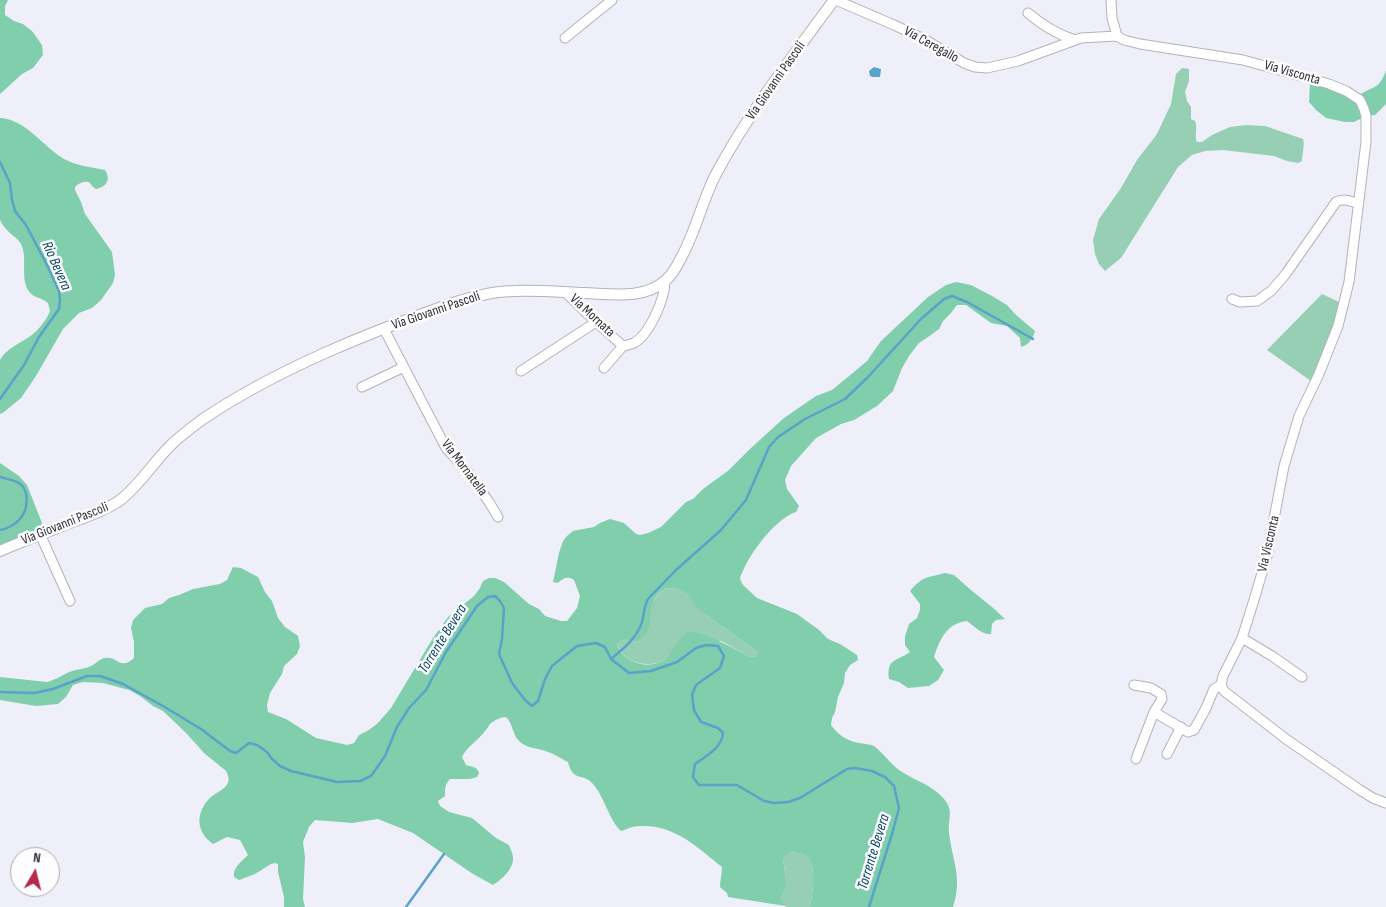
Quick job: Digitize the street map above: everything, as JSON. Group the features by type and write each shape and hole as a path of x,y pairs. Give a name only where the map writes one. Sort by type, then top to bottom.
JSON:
{"street":[{"path":"565,38 612,0"},
{"name":"Via Ceregallo","path":"835,0 894,24 964,63 975,67 987,68 1018,61 1081,38 1117,36"},
{"name":"Via Giovanni Pascoli","path":"0,551 99,512 116,503 137,486 178,438 225,405 278,375 384,329 481,295 512,290 631,294 651,290 665,281 673,273 684,252 716,173 756,108 835,0"},
{"path":"1111,0 1112,18 1117,36"},
{"path":"1028,13 1049,27 1075,40"},
{"name":"Via Visconta","path":"1117,36 1140,44 1243,60 1321,81 1346,91 1357,98 1366,116 1366,142 1349,282 1338,326 1319,374 1299,416 1284,466 1267,556 1242,638 1223,676 1221,685 1214,689 1194,730 1188,732 1181,728"},
{"path":"1232,299 1240,302 1257,301 1271,291 1336,202 1348,200 1358,204"},
{"name":"Via Mornata","path":"566,292 623,346 634,343 644,333 664,295 665,281"},
{"path":"521,371 596,322"},
{"name":"Via Mornatella","path":"384,329 446,448 486,496 498,517"},
{"path":"604,368 623,346"},
{"path":"362,387 404,367"},
{"path":"40,534 70,601"},
{"path":"1242,638 1302,677"},
{"path":"1134,685 1152,688 1161,694 1162,699 1154,712 1136,759"},
{"path":"1221,685 1224,691 1286,739 1360,790 1386,803"},
{"path":"1154,712 1181,728 1167,754"}],"green space":[{"path":"0,0 8,0 5,6 5,15 32,31 42,45 43,55 33,68 22,74 0,94"},
{"path":"1182,68 1189,69 1189,81 1185,92 1191,107 1191,119 1196,124 1197,142 1202,142 1230,127 1246,125 1265,126 1303,139 1302,161 1298,163 1274,156 1223,150 1205,151 1192,155 1178,167 1121,258 1105,271 1099,264 1095,254 1093,240 1099,219 1121,188 1137,160 1157,134 1171,104 1176,74"},
{"path":"1386,71 1386,104 1375,115 1366,116 1354,122 1345,122 1326,118 1309,102 1310,84 1313,78 1357,98 1378,84"},
{"path":"0,118 18,123 26,128 64,159 79,165 105,170 108,179 103,186 96,189 89,182 85,182 75,187 75,190 85,214 112,252 115,275 113,283 101,300 92,308 79,313 63,329 21,398 0,414 0,360 10,349 36,332 50,311 48,303 34,296 29,291 26,285 21,244 5,228 0,220"},
{"path":"956,282 971,285 1007,305 1035,331 1032,339 1021,347 1020,338 1007,326 991,323 966,305 957,305 943,321 939,329 919,343 909,356 893,391 877,406 854,420 841,424 816,438 791,466 785,480 787,489 799,506 796,512 779,522 762,540 748,561 740,579 743,585 757,598 797,614 828,639 857,655 858,660 850,665 845,673 844,683 838,697 831,725 840,735 847,739 874,746 899,770 929,786 947,803 950,811 950,842 957,878 953,907 810,907 813,886 811,864 803,854 791,852 783,859 787,885 781,898 786,906 728,897 727,893 720,887 722,867 684,838 664,829 652,826 637,826 621,831 613,821 601,796 589,780 575,775 568,762 549,752 520,742 506,717 491,723 462,757 466,765 478,771 477,777 450,779 447,783 445,796 438,801 440,806 449,812 472,818 496,838 509,845 513,856 512,866 500,880 493,885 473,874 413,833 378,819 352,823 315,820 309,827 303,842 305,857 303,899 305,907 284,907 278,864 271,864 255,874 239,880 234,877 234,871 248,855 240,840 227,837 213,844 204,835 200,824 201,812 208,800 227,785 228,777 226,771 204,753 163,711 129,690 103,683 83,682 73,685 66,697 58,704 36,706 0,700 0,677 47,682 72,671 89,667 105,658 122,663 129,662 134,658 134,642 131,628 133,620 145,608 162,604 169,598 193,589 220,584 227,580 233,567 241,568 258,577 265,592 272,601 278,618 285,627 298,636 300,646 297,654 284,666 282,674 270,693 267,705 268,712 286,719 316,738 347,745 354,743 359,735 378,723 391,708 443,624 449,616 474,596 483,581 495,578 504,582 529,604 539,609 545,616 567,621 577,608 580,596 574,580 566,578 558,583 553,582 559,553 567,536 573,531 594,527 610,519 624,523 636,534 640,535 661,527 686,502 693,499 703,489 729,470 784,418 816,396 832,390 867,361 881,341 928,297 946,285","holes":["667,588 676,589 687,594 706,615 758,652 758,656 750,657 724,643 688,632 668,656 656,664 642,664 624,655 617,644 624,639 638,641 645,635 649,627 653,602 656,597"]},
{"path":"1322,294 1341,303 1327,345 1311,381 1267,350"},
{"path":"0,463 19,476 27,485 42,523 40,531 0,547"},
{"path":"945,573 954,575 1005,619 996,620 992,624 991,634 981,632 967,621 954,625 945,633 934,657 944,670 938,680 929,686 908,688 899,682 889,679 889,667 894,661 910,652 905,645 905,636 909,624 917,618 920,604 910,591 922,580"},
{"path":"667,588 676,589 687,594 706,615 758,652 758,656 750,657 721,641 678,641 669,656 660,662 647,664 634,662 629,659 620,650 617,644 619,640 629,639 651,617 651,608 654,600 659,593"},
{"path":"791,852 803,854 811,864 813,886 810,907 786,907 781,898 787,885 783,859"}],"water":[{"path":"874,67 881,69 880,77 870,76 869,71"}],"waterway":[{"name":"Rio Bevera","path":"0,162 10,183 15,211 26,225 48,267 59,291 60,299 59,309 0,399"},
{"path":"611,659 637,633 648,599 676,570 721,530 746,500 769,447 778,437 805,419 845,399 921,319 944,299 952,296 967,302 1033,339"},
{"name":"Rio Bevera","path":"0,477 12,480 23,486 27,500 25,511 20,519 6,529 0,530"},
{"name":"Torrente Bevera","path":"0,692 34,693 53,689 87,676 100,676 123,684 163,706 201,729 230,751 236,753 249,743 257,745 267,752 280,766 291,771 337,782 360,781 371,776 385,756 397,727 409,708 426,690 446,652 477,606 488,597 495,596 504,608 499,654 512,683 532,706 538,701 545,679 552,666 577,646 596,643 605,647 611,659 629,673 651,671 677,662 696,648 706,645 718,646 724,656 720,668 696,685 692,695 694,710 701,722 718,728 723,733 717,747 695,764 693,777 699,785 737,785 764,801 774,803 788,802 800,798 847,769 855,768 872,771 885,777 894,786 899,808 869,907"},
{"path":"406,907 444,854"}]}
